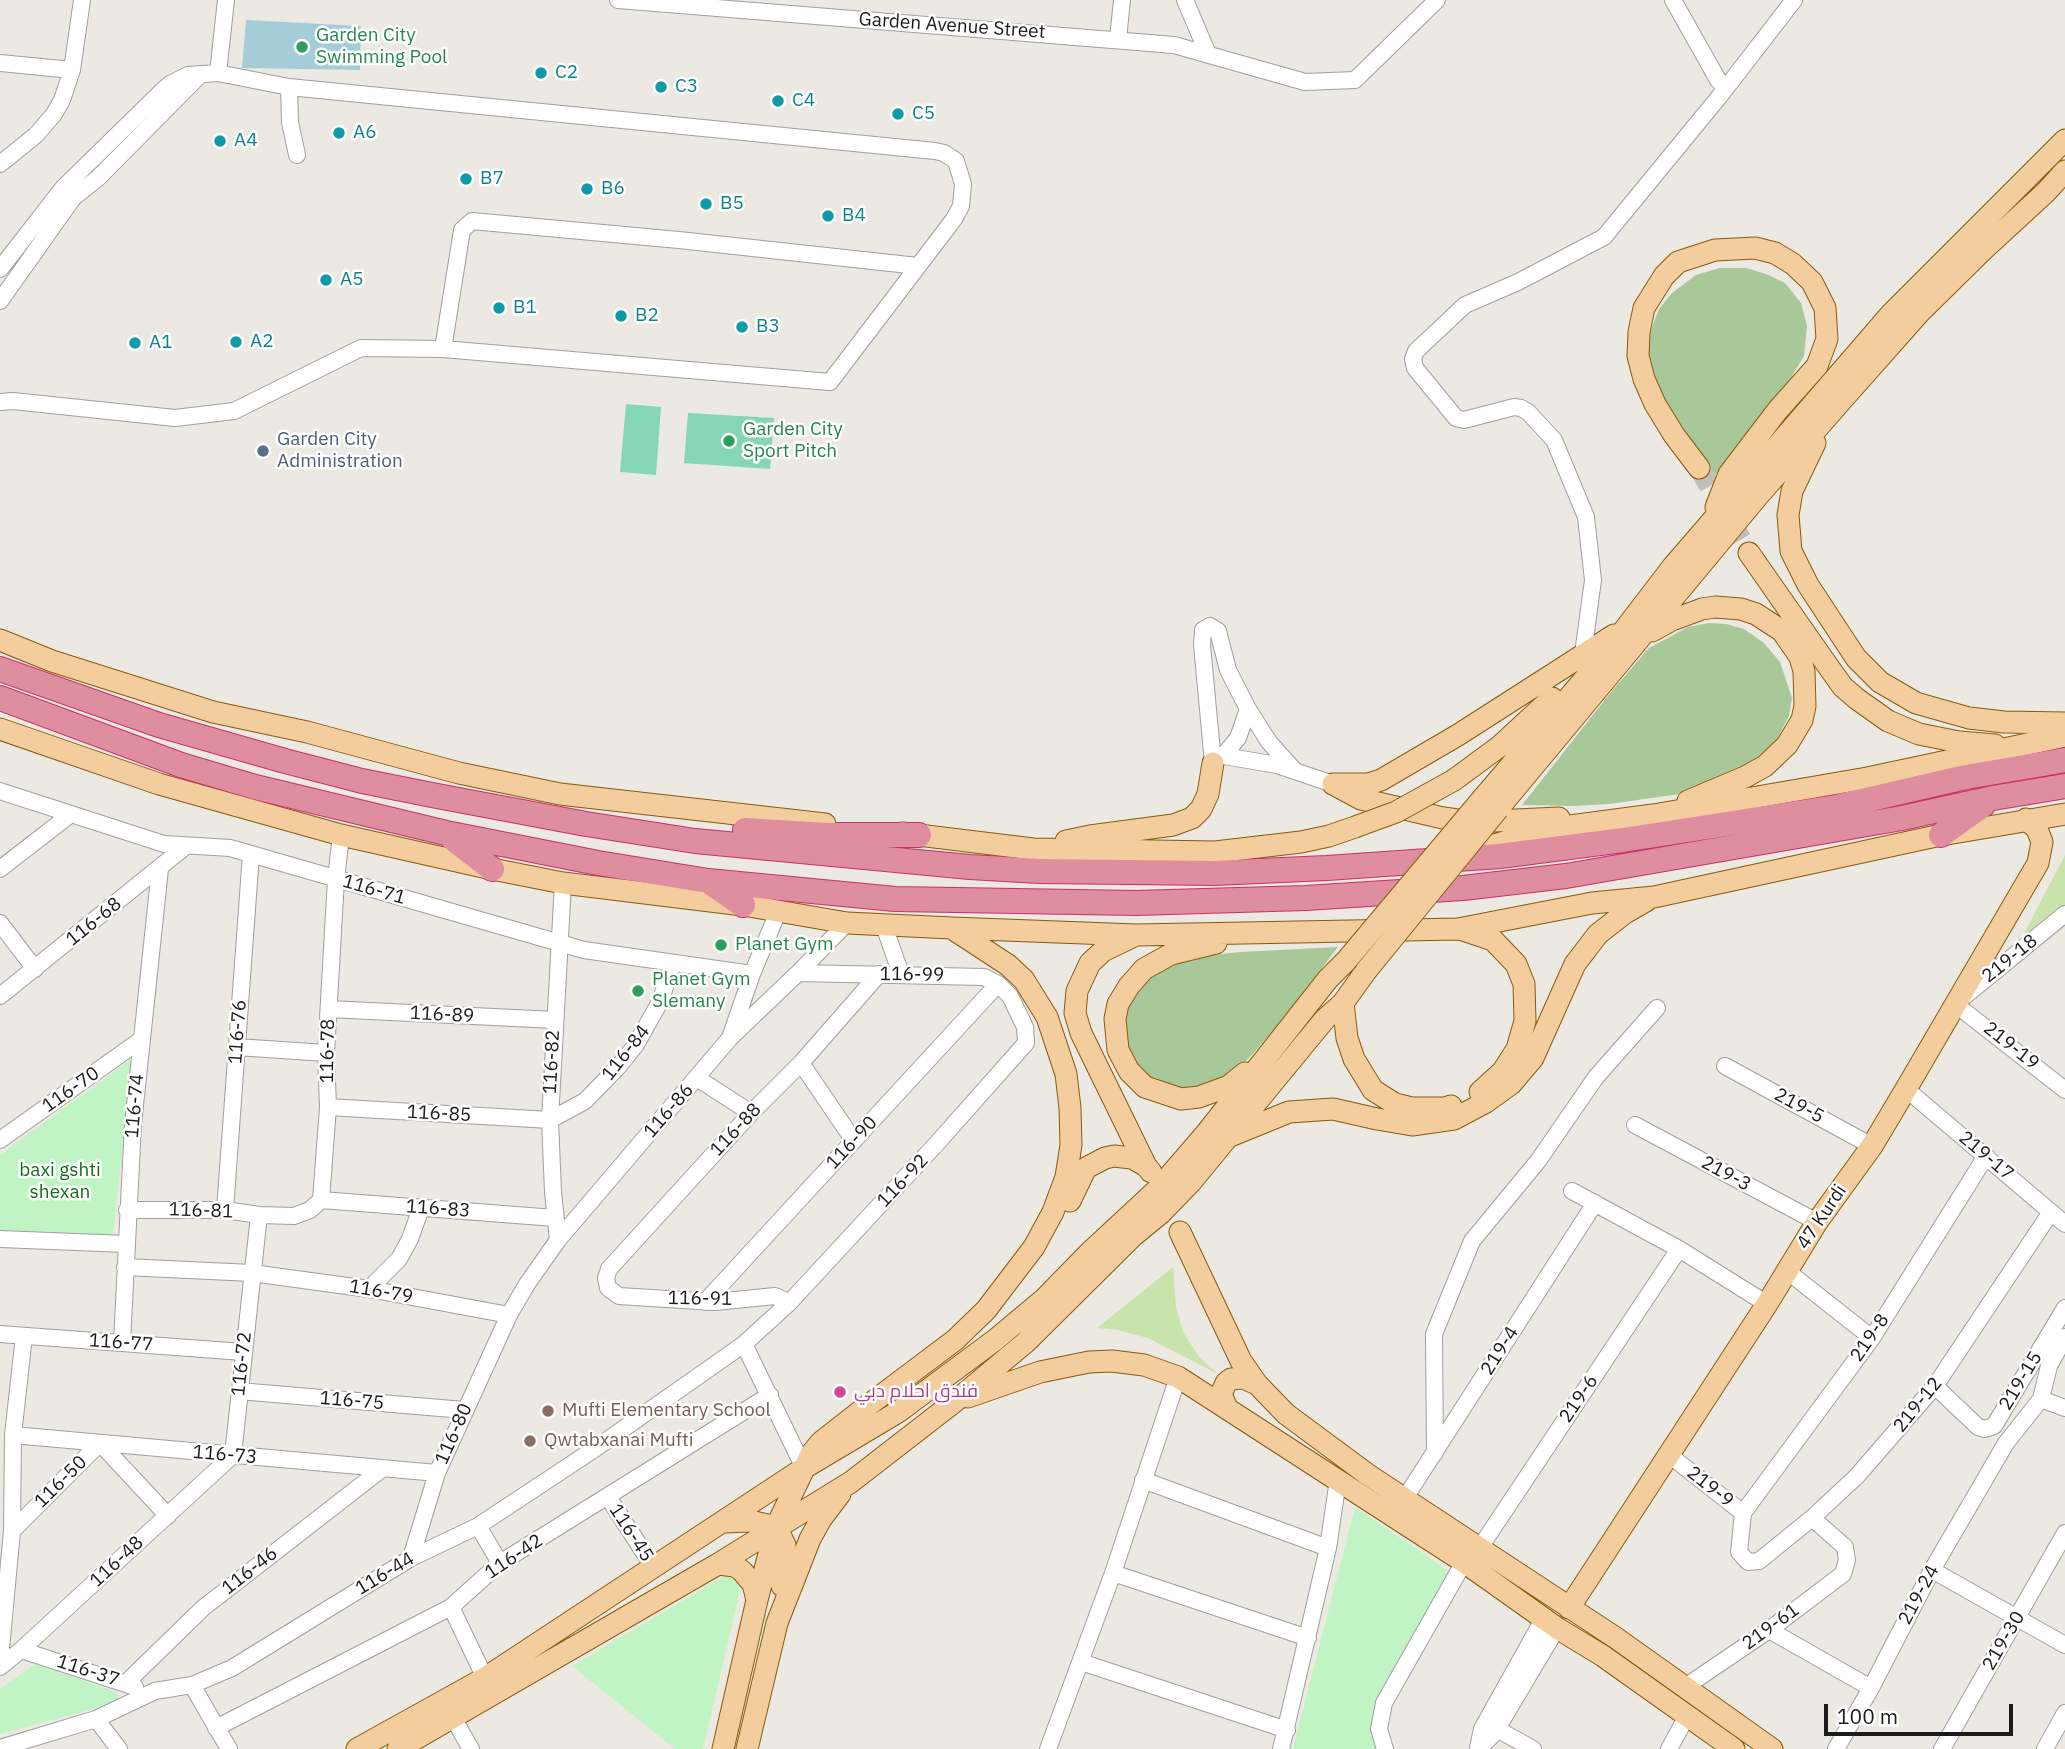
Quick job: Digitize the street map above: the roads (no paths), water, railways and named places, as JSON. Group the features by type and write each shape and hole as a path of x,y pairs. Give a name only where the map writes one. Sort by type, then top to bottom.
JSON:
{"highway":[{"path":"0,669 159,725 362,781 570,821 695,841 1039,871 1214,873 1327,869 1500,856 1836,807 1966,777 2065,760"},
{"path":"0,698 181,765 255,787 446,833 598,863 708,881 895,899 1136,903 1306,898 1437,890 1566,876 1902,818 2065,786"},
{"path":"1941,835 1993,798"},
{"path":"570,821 634,820 827,835 919,835"},
{"path":"446,833 492,869"},
{"path":"708,881 743,905"}],"main road":[{"path":"1633,633 1709,524 2065,140"},
{"path":"2065,171 1898,321 1842,400 1802,467 1792,491 1788,515 1791,551 1808,585 1839,636 1880,682 1916,703 1969,718 2065,723"},
{"path":"1699,468 1674,435 1655,404 1644,379 1638,356 1644,308 1664,276 1678,262 1715,250 1755,248 1775,253 1793,264 1812,282 1825,308 1827,339 1817,366 1777,411 1729,474 1709,524"},
{"path":"401,1740 485,1678 804,1468 898,1412 1044,1300 1158,1188 1328,979 1491,804 1633,633 1842,400"},
{"path":"1749,553 1843,687 1872,710 1888,721 1919,734 1959,742 2014,747"},
{"path":"1333,784 1368,784 1381,780 1633,633 1714,607 1741,609 1756,614 1782,631 1800,657 1806,690 1802,720 1796,733 1776,757 1745,777 1653,815"},
{"path":"0,640 52,661 212,712 307,732 459,773 560,794 1033,849 1215,852 1329,836 1406,807 1454,780 1500,746 1588,661"},
{"path":"357,1749 401,1740 452,1716 718,1564 851,1482 1025,1343 1191,1182 1325,1019 1343,1003 1491,804 1588,661"},
{"path":"1,732 159,784 341,835 492,869 563,883 884,926 1136,935 1458,929 1592,903 1654,897 1941,835 2065,814"},
{"path":"1445,860 1528,835 1879,776 2065,736"},
{"path":"1033,849 1090,836 1186,821 1197,814 1205,803 1216,757"},
{"path":"1333,784 1361,799 1443,818 1473,822 1558,818 1612,819"},
{"name":"47 Kurdi","path":"1569,1608 1768,1304 1817,1222 1872,1146 1906,1089 2040,856 2040,835 2026,819"},
{"path":"1225,1139 1289,1112 1333,1109 1412,1125 1454,1119 1486,1102 1511,1084 1533,1058 1575,964 1598,934 1625,913 1654,897"},
{"path":"723,1749 776,1527 811,1454 821,1442 955,1340 986,1310 1034,1247 1053,1212 1066,1177 1071,1145 1066,1074 1047,1017 1024,980 1008,965 952,928"},
{"path":"1343,1003 1350,1049 1373,1090 1395,1104 1412,1108 1445,1108 1479,1093 1503,1071 1517,1049 1525,1021 1524,984 1516,964 1493,940 1458,929"},
{"path":"1257,934 1171,954 1144,969 1118,1004 1115,1019 1118,1050 1129,1071 1145,1087 1181,1099 1199,1097 1229,1086 1268,1055"},
{"path":"946,1377 1038,1264 1086,1168 1098,1160 1114,1156 1132,1158 1149,1169 1081,1033 1075,1002 1080,981 1090,962 1103,951 1136,935"},
{"path":"1180,1232 1234,1349 1257,1384 1286,1414 1367,1474 1405,1498 1550,1623 1603,1656 1734,1749"},
{"path":"953,1403 1040,1372 1089,1362 1112,1361 1144,1365 1178,1377 1338,1480 1569,1608 1616,1638 1772,1749"},
{"path":"1226,1406 1221,1394 1226,1383 1243,1378 1257,1384"},
{"path":"777,1623 810,1539 821,1519 851,1482"},
{"path":"724,1522 750,1521 776,1527 783,1538 786,1552 777,1623 747,1749"},
{"path":"718,1564 727,1564 742,1571 753,1584 757,1600"},
{"path":"1603,1656 1608,1657 1616,1652 1619,1647 1616,1638"},
{"path":"1649,1690 1647,1675 1651,1671 1662,1670"}],"street":[{"path":"0,164 46,124 62,100 72,70 82,0"},
{"path":"218,73 226,0"},
{"name":"Garden Avenue Street","path":"618,0 1174,45 1305,82 1355,80 1437,0"},
{"path":"1118,39 1122,0"},
{"path":"1185,0 1208,54"},
{"path":"1673,0 1718,80 1726,88"},
{"path":"1588,661 1593,580 1586,517 1554,440 1521,408 1514,407 1464,420 1456,418 1415,368 1413,359 1416,351 1465,305 1518,282 1604,237 1794,0"},
{"path":"0,63 72,70"},
{"path":"0,269 68,193 98,178 199,76 218,73 289,87 609,117 944,153 956,161 963,184 963,199 959,212 830,382 443,349 361,348 234,411 175,418 6,402 0,390"},
{"path":"289,87 290,122 297,155"},
{"path":"0,301 68,193"},
{"path":"443,349 462,230 472,221 678,240 918,267"},
{"path":"1216,757 1202,645 1202,632 1207,626 1213,626 1217,631 1228,670 1248,709 1269,742 1294,770"},
{"path":"1216,757 1238,738 1248,709"},
{"path":"1216,757 1259,761 1333,784"},
{"name":"116-71","path":"0,791 164,844 219,846 597,953 752,974"},
{"path":"0,869 71,814"},
{"name":"116-78","path":"321,1200 328,1107 327,1053 336,879 341,835"},
{"name":"116-68","path":"0,996 186,846"},
{"name":"116-76","path":"225,1210 251,855"},
{"name":"116-74","path":"122,1343 127,1210 160,869"},
{"name":"116-82","path":"558,1240 550,1120 563,883"},
{"path":"730,1038 752,974 778,912"},
{"name":"219-18","path":"1955,1004 2065,914"},
{"path":"0,923 35,969"},
{"name":"116-86","path":"509,1315 558,1240 730,1038 846,923"},
{"path":"884,926 901,975"},
{"name":"116-84","path":"550,1120 585,1101 627,1056 649,1025 673,963"},
{"name":"116-99","path":"798,973 976,976 998,984"},
{"name":"116-88","path":"611,1291 606,1283 609,1269 751,1113 801,1063 879,974"},
{"name":"116-92","path":"744,1344 789,1303 1023,1048 1027,1032 1014,1003 998,984"},
{"name":"116-90","path":"705,1302 998,984"},
{"name":"219-19","path":"1955,1004 2059,1084"},
{"path":"1435,1453 1434,1334 1472,1241 1538,1161 1596,1077 1657,1008"},
{"name":"116-89","path":"329,1009 555,1020"},
{"name":"116-70","path":"2,1135 142,1040"},
{"path":"237,1047 327,1053"},
{"path":"801,1063 854,1140"},
{"name":"219-5","path":"1725,1066 1872,1146"},
{"path":"2059,1084 2065,1067"},
{"path":"697,1078 751,1113"},
{"name":"219-17","path":"1906,1089 2065,1224"},
{"name":"116-85","path":"328,1107 550,1120"},
{"name":"219-3","path":"1636,1125 1817,1222"},
{"name":"219-8","path":"1743,1513 1872,1338 1986,1156"},
{"path":"1572,1191 1679,1249 1768,1304"},
{"path":"259,1215 294,1216 310,1209 321,1200"},
{"name":"116-83","path":"321,1200 555,1218"},
{"name":"219-4","path":"1405,1498 1595,1203"},
{"path":"369,1289 399,1259 410,1239 421,1208"},
{"name":"116-81","path":"127,1210 225,1210 259,1215 252,1273"},
{"name":"219-12","path":"1748,1562 1759,1561 1812,1518 1857,1476 1935,1386 2051,1212"},
{"path":"0,1239 126,1244"},
{"name":"219-6","path":"1380,1745 1379,1720 1384,1703 1472,1556 1679,1249"},
{"name":"116-79","path":"125,1267 252,1273 369,1289 509,1315"},
{"path":"1787,1271 1872,1338"},
{"name":"116-72","path":"233,1455 252,1273"},
{"name":"116-91","path":"611,1291 619,1296 705,1302 775,1296 789,1303"},
{"name":"219-15","path":"1935,1386 1978,1427 1985,1429 1994,1426 2065,1308"},
{"name":"116-80","path":"411,1558 437,1473 509,1315"},
{"name":"116-77","path":"0,1334 243,1352"},
{"path":"0,1659 4,1564 12,1531 13,1435 23,1336"},
{"path":"2065,1337 2049,1366 2041,1399 2065,1408"},
{"path":"744,1344 804,1468"},
{"name":"116-44","path":"0,1748 96,1719 155,1691 192,1685 232,1668 411,1558 478,1526 596,1448 744,1344"},
{"path":"1048,1749 1082,1662 1178,1377"},
{"name":"116-75","path":"239,1391 464,1410"},
{"name":"116-42","path":"216,1728 451,1608 499,1563 770,1395"},
{"name":"219-24","path":"1836,1749 1932,1570 2006,1443 2041,1399"},
{"name":"116-73","path":"13,1435 437,1473"},
{"name":"116-50","path":"12,1531 100,1443 168,1516"},
{"name":"219-9","path":"1668,1454 1743,1513 1740,1552 1748,1562"},
{"name":"116-48","path":"0,1667 233,1455"},
{"name":"116-46","path":"126,1683 203,1608 382,1469"},
{"path":"1143,1480 1328,1548"},
{"path":"1281,1749 1328,1548 1338,1480"},
{"name":"116-45","path":"608,1497 654,1568"},
{"name":"219-61","path":"1685,1687 1769,1630 1843,1574 1847,1560 1845,1547 1812,1518"},
{"path":"478,1526 499,1563"},
{"name":"219-30","path":"1942,1749 2065,1533"},
{"path":"1932,1570 2065,1645"},
{"path":"1113,1573 1308,1638"},
{"path":"451,1608 485,1678"},
{"path":"1478,1749 1497,1729 1550,1623"},
{"path":"1478,1749 1482,1729 1550,1623"},
{"path":"1769,1630 1871,1688"},
{"name":"116-37","path":"21,1650 155,1691"},
{"path":"1082,1662 1287,1730"},
{"path":"192,1685 229,1749"},
{"path":"2045,1749 2065,1713"},
{"path":"452,1716 471,1749"},
{"path":"1669,1749 1687,1716"},
{"path":"96,1719 119,1749"},
{"path":"1497,1729 1533,1749"}],"water":[{"name":"Garden City Swimming Pool","path":"246,20 361,26 360,70 242,68"}],"tunnel":[{"path":"1699,468 1749,553"}],"place":[{"name":"Garden City Swimming Pool","path":"302,47"},
{"name":"C2","path":"541,73"},
{"name":"C3","path":"661,87"},
{"name":"C4","path":"778,101"},
{"name":"C5","path":"898,114"},
{"name":"A6","path":"339,133"},
{"name":"A4","path":"220,141"},
{"name":"B7","path":"466,179"},
{"name":"B6","path":"587,189"},
{"name":"B5","path":"706,204"},
{"name":"B4","path":"828,216"},
{"name":"A5","path":"326,280"},
{"name":"B1","path":"499,308"},
{"name":"B2","path":"621,316"},
{"name":"B3","path":"742,327"},
{"name":"A2","path":"236,342"},
{"name":"A1","path":"135,343"},
{"name":"Garden City Sport Pitch","path":"729,441"},
{"name":"Garden City Administration","path":"263,451"},
{"name":"Planet Gym","path":"721,945"},
{"name":"Planet Gym Slemany","path":"638,991"},
{"name":"فندق احلام دبي","path":"840,1392"},
{"name":"Mufti Elementary School","path":"548,1411"},
{"name":"Qwtabxanai Mufti","path":"530,1441"}],"park label":[{"name":"baxi gshti shexan","path":"60,1182"}]}
